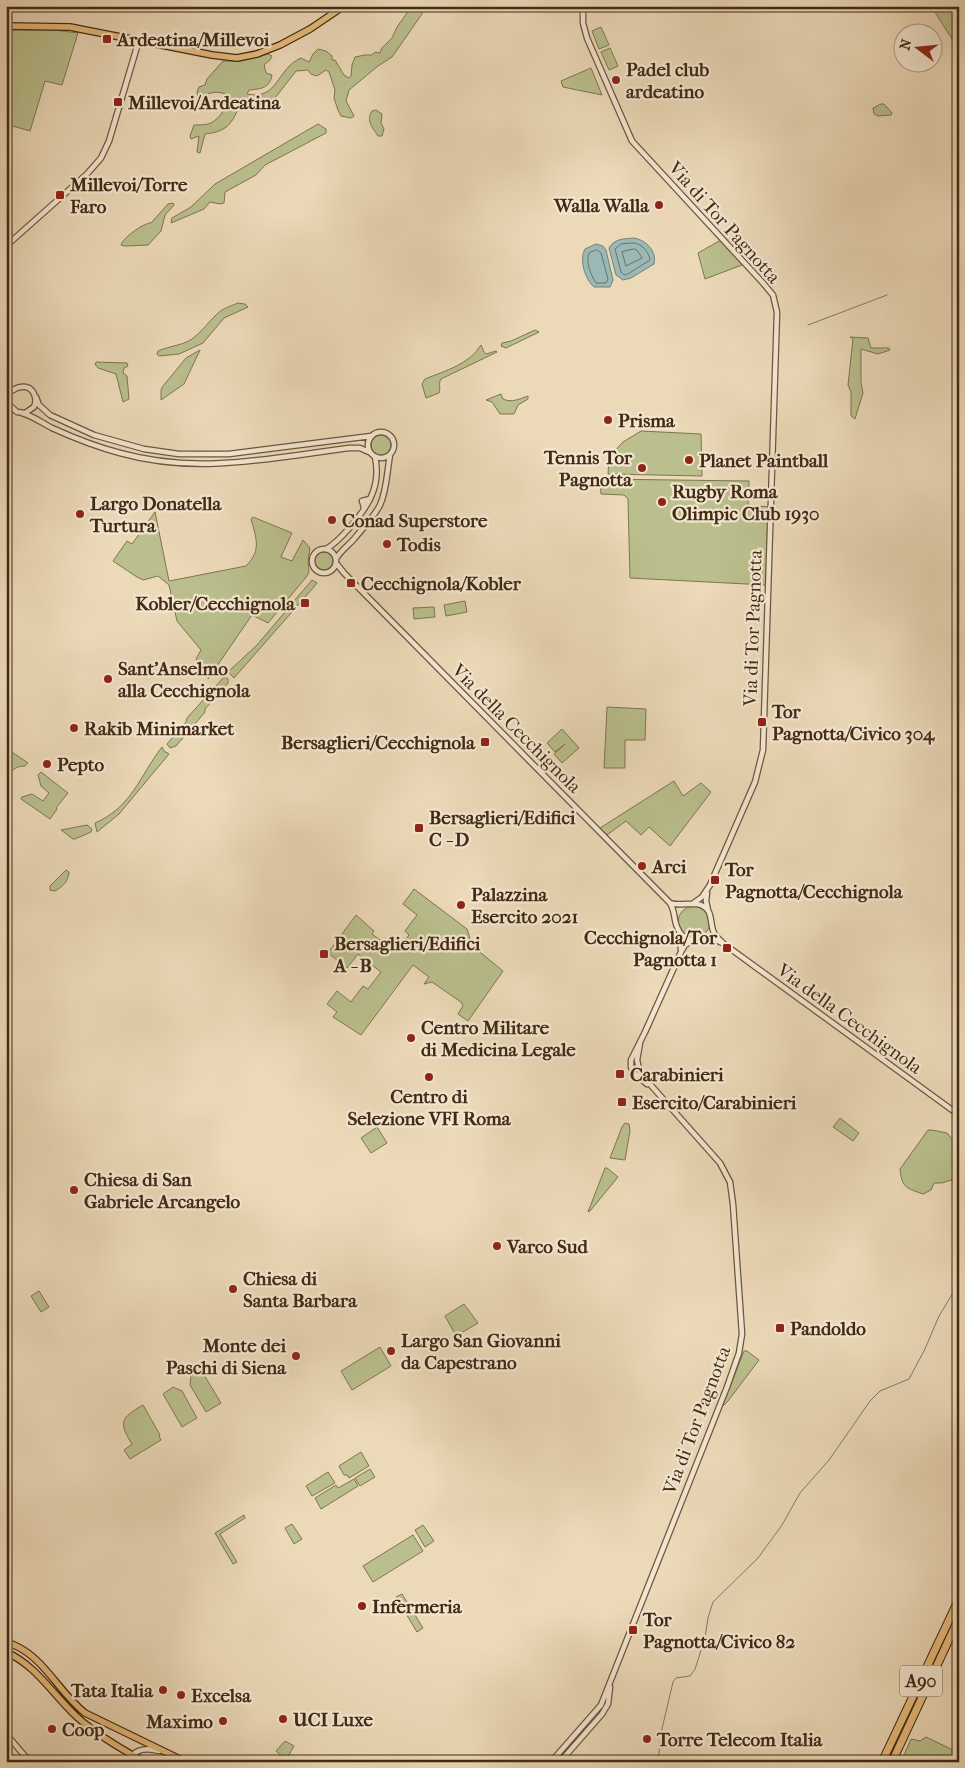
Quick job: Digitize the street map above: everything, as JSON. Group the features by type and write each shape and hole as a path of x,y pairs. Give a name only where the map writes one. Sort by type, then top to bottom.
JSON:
{"highway":[{"name":"A90","path":"882,1762 959,1599"},
{"name":"A90","path":"892,1762 959,1618"}],"main road":[{"path":"6,26 65,27 223,57 243,58 264,52 284,43 344,6"},
{"path":"6,1642 20,1647 35,1657 71,1701 85,1713 186,1762"},
{"path":"6,1652 30,1666 82,1721 101,1736 143,1761"}],"street":[{"name":"Via di Tor Pagnotta","path":"583,6 583,23 587,38 632,141 763,283 772,295 777,312 763,750 755,782 710,885 704,895 689,904"},
{"path":"6,246 88,174 101,158 109,141 139,40"},
{"path":"6,393 19,387 28,387 36,397 39,405 50,414 94,435 144,449 179,454 229,454 371,436 381,432 390,436 394,446 390,455 385,489 380,504 346,547 336,561 332,571"},
{"path":"11,406 9,400 13,391"},
{"path":"22,413 34,407 36,397"},
{"path":"6,402 14,410 28,414 50,427 103,448 133,457 166,463 191,465 222,464 349,448 360,448 370,452 375,457 377,467 373,494 363,512 355,521 348,524 347,531 326,549"},
{"path":"370,452 368,446 371,436"},
{"path":"375,457 384,458 390,455"},
{"path":"336,561 332,552 326,549 316,551 313,558 317,570 321,572 344,573"},
{"name":"Via della Cecchignola","path":"336,561 344,573 670,902 680,934"},
{"name":"Via di Tor Pagnotta","path":"708,911 706,899 710,885"},
{"path":"670,902 676,905 702,906 708,911"},
{"path":"676,918 680,911 689,904"},
{"name":"Via della Cecchignola","path":"708,911 712,918 714,934 724,944 959,1115"},
{"path":"702,938 708,933 712,924"},
{"path":"680,934 694,940"},
{"name":"Via di Tor Pagnotta","path":"680,934 681,952"},
{"name":"Via della Cecchignola","path":"694,940 702,938 713,939 724,944"},
{"name":"Via di Tor Pagnotta","path":"551,1762 599,1708 610,1686 617,1663 739,1356 742,1340 734,1214 730,1182 720,1162 654,1089 635,1075 631,1069 632,1058 681,952 685,945 694,940"},
{"name":"Via di Tor Pagnotta","path":"560,1762 605,1711 610,1696 610,1686"},
{"path":"6,1734 30,1762"},
{"path":"119,1747 122,1753 122,1762"},
{"path":"122,1762 145,1748 166,1752"},
{"path":"6,1753 14,1762"}],"green space":[{"path":"409,6 423,6 422,14 392,57 349,90 346,101 354,116 351,118 341,116 334,98 335,90 329,72 326,70 317,76 311,74 308,70 296,71 271,103 238,109 233,120 226,127 217,132 205,134 200,153 197,152 199,136 191,139 190,136 194,125 209,124 218,118 225,107 228,95 215,92 202,97 198,96 197,92 199,87 205,85 207,79 223,61 241,61 268,54 272,56 264,65 266,73 272,75 269,83 261,88 249,90 247,94 257,95 265,93 293,63 301,58 309,62 318,49 326,51 332,56 332,60 335,60 344,75 349,78 355,57 372,55 375,52 380,53 382,48 392,38 407,13"},
{"path":"931,6 959,6 959,50 942,22"},
{"path":"601,27 609,45 599,49 592,31"},
{"path":"54,30 78,33 62,85 45,81 30,131 6,124 6,31"},
{"path":"610,48 618,66 609,70 601,52"},
{"path":"591,68 602,95 563,87 561,81"},
{"path":"884,104 892,113 891,115 878,116 874,114 873,108"},
{"path":"376,110 382,114 381,123 384,129 382,136 378,136 370,121 372,111"},
{"path":"318,124 326,129 326,133 265,165 256,175 225,192 224,203 210,202 204,209 171,223 172,218 191,207 215,184"},
{"path":"173,203 174,205 165,215 161,231 148,245 121,245 129,235 143,225 151,223 168,204"},
{"path":"721,240 743,263 705,279 698,253"},
{"path":"238,303 245,304 248,307 224,318 203,343 179,354 159,356 157,354 158,351 192,339 219,312"},
{"path":"535,330 539,332 506,348 501,346 502,343"},
{"path":"850,337 868,338 871,348 889,348 890,350 878,354 861,349 861,383 863,393 855,419 851,416 851,392 848,385 853,339"},
{"path":"481,345 486,354 497,352 441,379 439,393 426,398 422,384 425,379 464,362"},
{"path":"200,350 184,384 161,400 163,386 186,358"},
{"path":"96,362 127,363 128,366 124,368 123,373 127,376 129,399 123,402 116,374 98,368 95,364"},
{"path":"501,394 503,399 509,401 528,396 528,399 518,405 514,414 500,414 492,402 486,400"},
{"path":"641,431 701,434 702,476 608,474 609,457 623,442"},
{"path":"377,435 385,435 391,441 391,449 385,455 377,455 371,449 371,441"},
{"path":"600,479 749,481 748,505 769,507 766,585 630,578 628,499 624,495 601,494"},
{"path":"155,512 169,581 246,566 256,549 256,538 251,519 253,517 292,533 281,557 292,561 303,540 310,548 309,572 307,576 268,623 252,615 208,679 209,673 196,659 201,650 177,621 169,585 158,576 143,580 113,561 127,541 132,544"},
{"path":"320,552 328,552 333,557 331,568 320,570 315,565 315,557"},
{"path":"312,580 317,583 234,678 228,672 257,645"},
{"path":"465,601 467,612 446,616 444,605"},
{"path":"434,607 435,617 414,619 413,608"},
{"path":"225,677 228,679 228,683 176,746 170,748 167,744 186,722 187,718"},
{"path":"607,707 646,709 645,740 625,740 625,768 604,768"},
{"path":"562,729 579,748 562,763 554,754 565,744 555,752 547,743"},
{"path":"162,747 169,754 119,814 97,832 95,823 118,809 126,800"},
{"path":"6,748 28,763 25,766 13,769 9,779 10,787 8,790 6,789"},
{"path":"41,772 68,793 50,819 21,799 32,794 43,801 49,793 41,786 38,775"},
{"path":"674,781 683,796 701,783 711,792 670,846 649,827 641,835 626,821 607,835 600,828"},
{"path":"87,825 92,829 91,832 75,839 61,830"},
{"path":"66,870 69,872 65,883 55,891 50,890 50,886"},
{"path":"414,889 467,929 471,942 476,949 503,971 468,1021 458,1014 463,1006 461,1002 432,982 424,984 429,977 413,965 361,1035 333,1017 337,1012 327,1004 337,991 351,1002 363,986 368,989 381,972 358,954 347,968 328,953 356,915 374,931 372,934 396,952 409,935 405,931 417,915 403,904"},
{"path":"694,906 705,911 710,922 705,933 694,938 683,933 678,922 683,911"},
{"path":"840,1118 859,1133 853,1141 833,1127"},
{"path":"625,1123 629,1124 630,1131 625,1160 610,1158 622,1127"},
{"path":"377,1127 387,1143 371,1153 361,1138"},
{"path":"928,1130 947,1133 958,1146 959,1153 956,1159 957,1170 954,1179 942,1183 934,1183 931,1190 923,1194 904,1184 900,1169"},
{"path":"605,1168 618,1177 588,1212"},
{"path":"39,1291 49,1307 41,1312 31,1296"},
{"path":"464,1304 478,1323 456,1336 445,1316"},
{"path":"380,1347 391,1366 352,1390 341,1371"},
{"path":"744,1351 747,1351 759,1360 722,1407"},
{"path":"201,1370 221,1403 206,1412 190,1385 191,1376"},
{"path":"173,1387 182,1391 197,1418 182,1427 163,1394"},
{"path":"143,1405 161,1440 130,1459 124,1450 132,1444 125,1430 124,1421 130,1413"},
{"path":"361,1452 369,1466 349,1478 347,1475 344,1475 339,1466"},
{"path":"370,1469 375,1477 360,1486 355,1478"},
{"path":"328,1472 335,1483 312,1496 306,1486"},
{"path":"354,1479 358,1486 321,1509 315,1498 336,1485 338,1488"},
{"path":"244,1515 245,1518 220,1534 237,1562 233,1564 215,1533"},
{"path":"292,1524 302,1539 294,1544 285,1528"},
{"path":"423,1525 434,1541 425,1547 415,1530"},
{"path":"413,1535 423,1551 373,1582 363,1566"},
{"path":"402,1594 423,1628 417,1632 396,1597"},
{"path":"926,1737 959,1753 959,1762 901,1762 911,1739 920,1741"},
{"path":"285,1741 294,1746 286,1760 276,1751"}],"water":[{"path":"634,238 643,241 650,247 654,255 654,264 631,278 623,280 616,275 609,248 617,241"},
{"path":"596,244 603,246 606,250 613,280 610,287 594,287 584,269 583,253 585,249"}],"waterway":[{"path":"808,325 887,295"},
{"path":"658,1762 661,1733 673,1682 676,1678 690,1676 695,1669 705,1638 713,1602 758,1558 782,1525 800,1493 829,1460 870,1401 880,1391 909,1379 925,1349 939,1316 959,1283"}],"place":[{"name":"Ardeatina/Millevoi","path":"107,39"},
{"name":"Padel club ardeatino","path":"616,80"},
{"name":"Millevoi/Ardeatina","path":"118,102"},
{"name":"Millevoi/Torre Faro","path":"60,195"},
{"name":"Walla Walla","path":"659,205"},
{"name":"Prisma","path":"608,420"},
{"name":"Planet Paintball","path":"689,460"},
{"name":"Tennis Tor Pagnotta","path":"642,468"},
{"name":"Rugby Roma Olimpic Club 1930","path":"662,502"},
{"name":"Largo Donatella Turtura","path":"80,514"},
{"name":"Conad Superstore","path":"332,520"},
{"name":"Todis","path":"387,544"},
{"name":"Cecchignola/Kobler","path":"351,583"},
{"name":"Kobler/Cecchignola","path":"305,603"},
{"name":"Sant’Anselmo alla Cecchignola","path":"108,679"},
{"name":"Tor Pagnotta/Civico 304","path":"762,722"},
{"name":"Rakib Minimarket","path":"74,728"},
{"name":"Bersaglieri/Cecchignola","path":"485,742"},
{"name":"Pepto","path":"47,764"},
{"name":"Bersaglieri/Edifici C - D","path":"419,828"},
{"name":"Arci","path":"642,866"},
{"name":"Tor Pagnotta/Cecchignola","path":"715,880"},
{"name":"Palazzina Esercito 2021","path":"461,905"},
{"name":"Cecchignola/Tor Pagnotta 1","path":"727,948"},
{"name":"Bersaglieri/Edifici A - B","path":"324,954"},
{"name":"Centro Militare di Medicina Legale","path":"411,1038"},
{"name":"Carabinieri","path":"620,1074"},
{"name":"Centro di Selezione VFI Roma","path":"429,1077"},
{"name":"Esercito/Carabinieri","path":"622,1102"},
{"name":"Chiesa di San Gabriele Arcangelo","path":"74,1190"},
{"name":"Varco Sud","path":"497,1246"},
{"name":"Chiesa di Santa Barbara","path":"233,1289"},
{"name":"Pandoldo","path":"780,1328"},
{"name":"Largo San Giovanni da Capestrano","path":"391,1351"},
{"name":"Monte dei Paschi di Siena","path":"296,1356"},
{"name":"Infermeria","path":"362,1606"},
{"name":"Tor Pagnotta/Civico 82","path":"633,1630"},
{"name":"Tata Italia","path":"163,1690"},
{"name":"Excelsa","path":"181,1695"},
{"name":"UCI Luxe","path":"283,1719"},
{"name":"Maximo","path":"223,1721"},
{"name":"Coop","path":"52,1729"},
{"name":"Torre Telecom Italia","path":"647,1739"}]}
